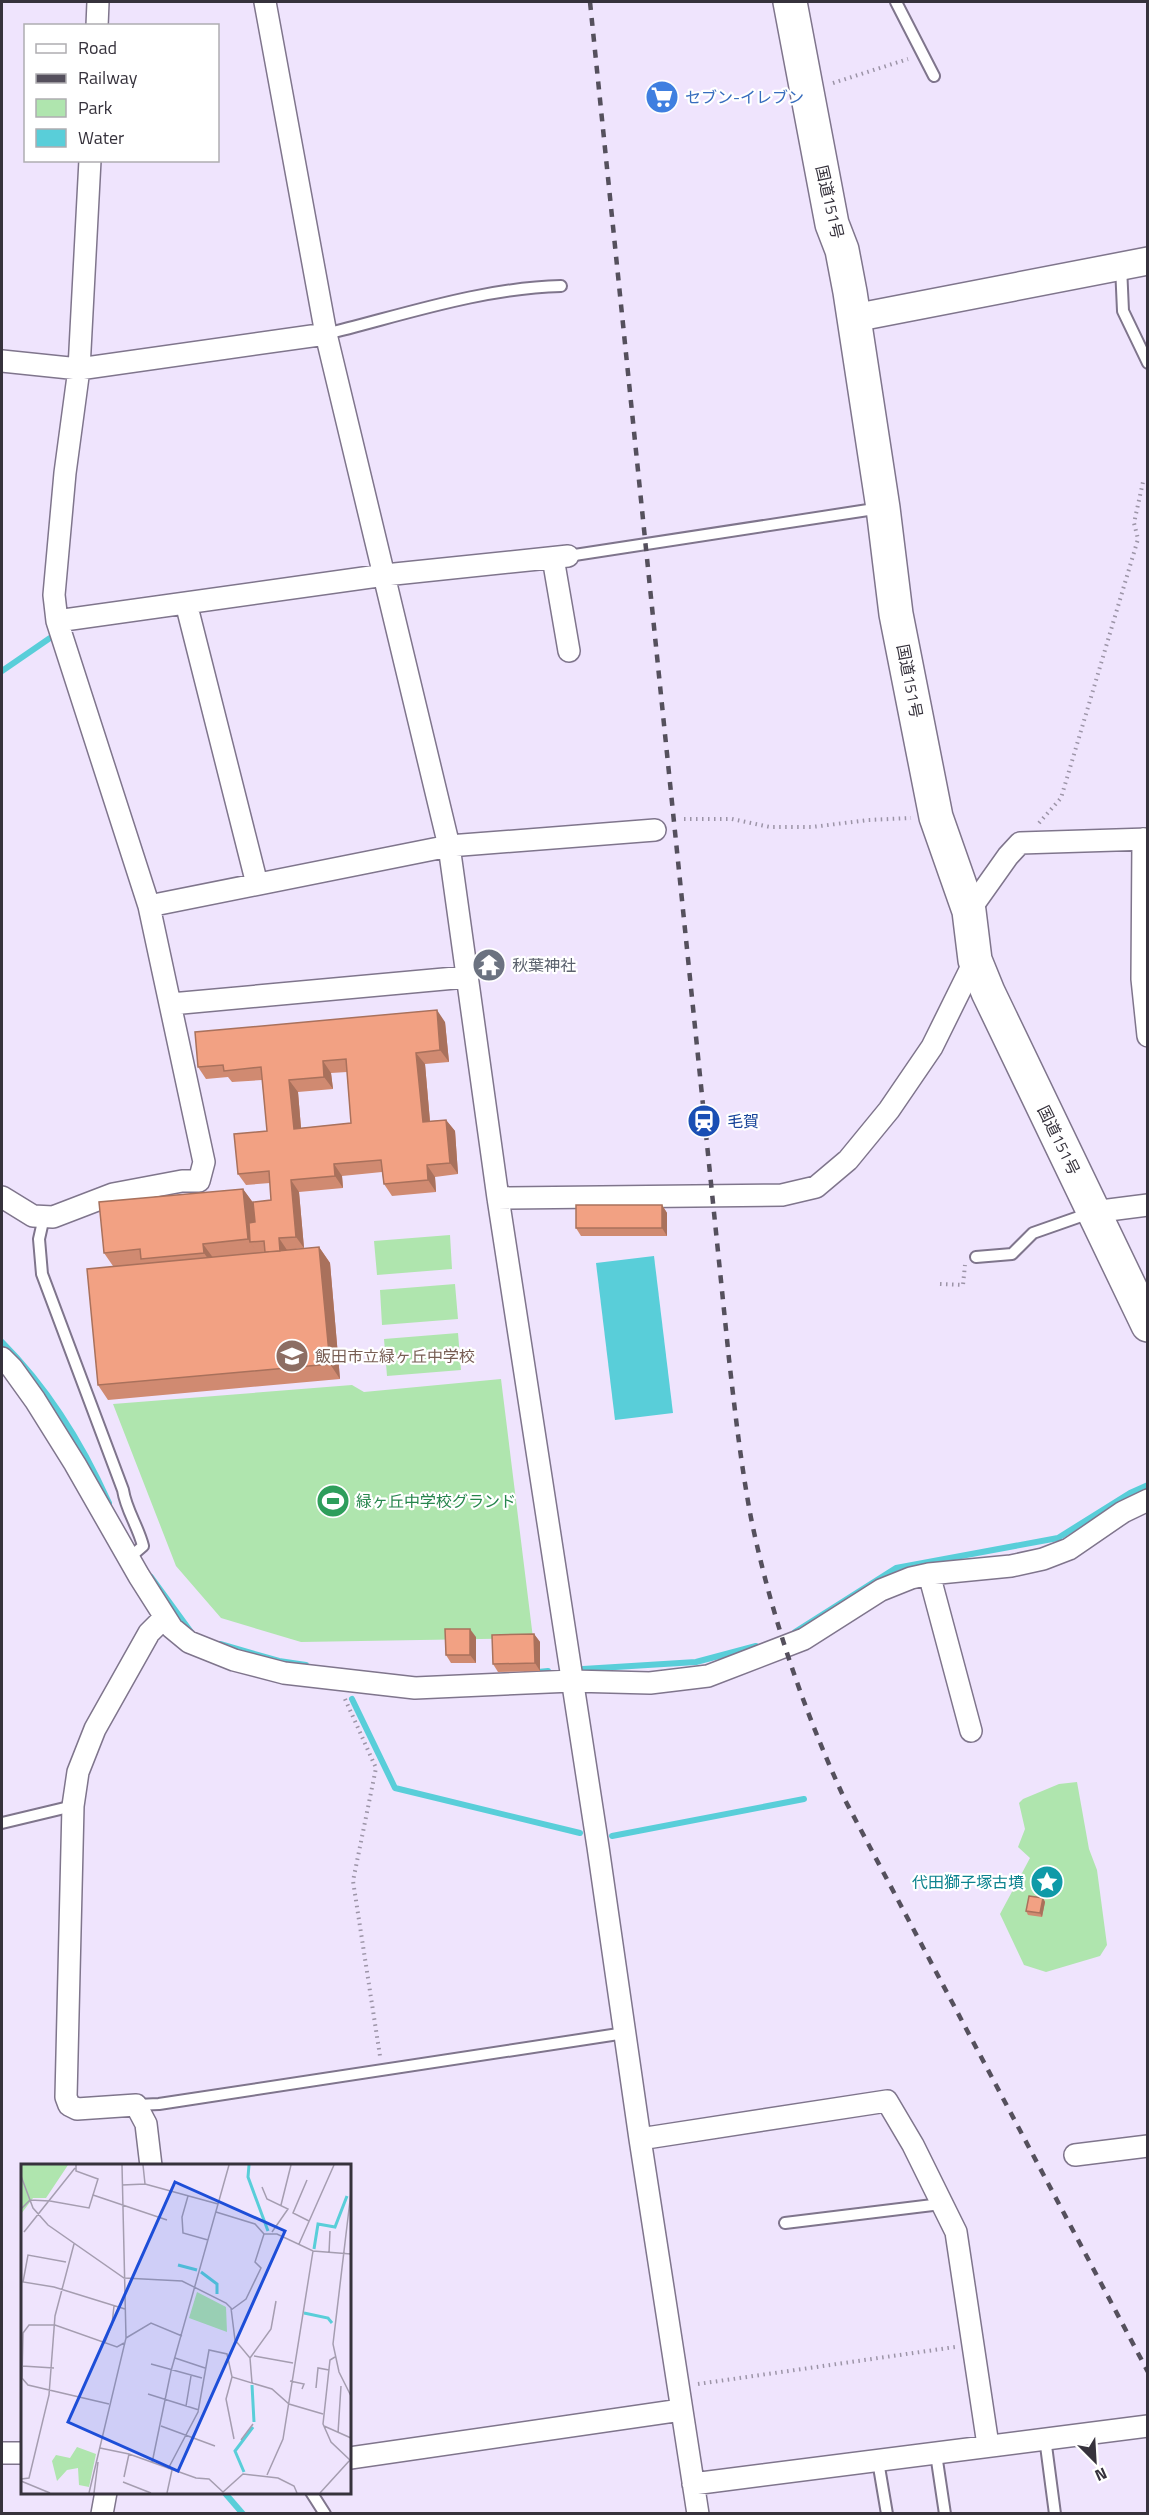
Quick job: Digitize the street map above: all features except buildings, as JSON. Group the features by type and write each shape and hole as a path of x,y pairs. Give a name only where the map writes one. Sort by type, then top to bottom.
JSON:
{"highway":[{"name":"国道151号","path":"790,2 832,224 842,250 883,508 897,614 936,817 969,911 975,960 988,992 1148,1325"}],"street":[{"path":"97,24 98,2"},
{"path":"265,2 326,334 449,846 498,1198 698,2514"},
{"path":"2,1197 33,1216 53,1217 113,1194 182,1181 199,1181 204,1162 149,906 57,621 55,584 65,473 79,369 90,162"},
{"path":"854,318 1148,261"},
{"path":"2,361 79,369 326,334"},
{"path":"57,621 385,575 560,557 569,651"},
{"path":"186,603 257,884"},
{"path":"149,906 449,846 655,830"},
{"path":"969,911 1020,843 1145,839 1142,979 1148,1036"},
{"path":"498,1198 782,1194 816,1187 848,1160 889,1110 932,1047 975,960"},
{"path":"171,1004 466,977"},
{"path":"1093,1212 1148,1205"},
{"path":"2,1358 35,1400 134,1553 172,1628 189,1642 234,1660 284,1673 415,1689 572,1681 650,1683 708,1676 804,1639 880,1590 929,1574 1011,1566 1043,1559 1069,1549 1123,1512 1148,1500"},
{"path":"929,1574 971,1731"},
{"path":"151,2164 146,2124 136,2105 77,2109 69,2105 66,2097 73,1806 78,1772 95,1729 149,1633 165,1617"},
{"path":"640,2139 887,2101 913,2145 956,2232 988,2445"},
{"path":"1075,2155 1148,2146"},
{"path":"351,2458 681,2410"},
{"path":"693,2484 1148,2426"},
{"path":"2,2453 21,2453"},
{"path":"102,2514 106,2494"}],"lane":[{"path":"896,2 934,76"},
{"path":"1120,266 1123,311 1148,363"},
{"path":"326,334 475,297 528,287 561,286"},
{"path":"560,557 868,510"},
{"path":"976,1257 1012,1254 1033,1233 1093,1212"},
{"path":"44,1217 39,1239 42,1274 123,1490 125,1504 139,1529 134,1553"},
{"path":"2,1823 73,1806"},
{"path":"136,2105 159,2104 625,2033"},
{"path":"785,2223 941,2204"},
{"path":"1045,2438 1055,2514"},
{"path":"936,2454 945,2514"},
{"path":"878,2461 887,2514"},
{"path":"312,2494 325,2514"}],"path":[{"path":"830,84 923,54"},
{"path":"1020,843 1060,798 1138,539 1134,523 1143,482"},
{"path":"684,819 732,819 770,827 812,827 868,820 936,817"},
{"path":"940,1284 963,1285 965,1257 976,1257"},
{"path":"336,1679 375,1768 353,1881 382,2071"},
{"path":"678,2387 973,2345"}],"green space":[{"path":"450,1235 452,1269 377,1275 374,1241"},
{"path":"455,1284 458,1319 382,1325 380,1290"},
{"path":"458,1333 461,1370 387,1376 384,1339"},
{"name":"緑ヶ丘中学校グランド","path":"501,1379 533,1638 301,1642 221,1618 176,1566 113,1404 352,1385 364,1392"},
{"path":"1077,1782 1089,1849 1097,1870 1107,1945 1100,1956 1046,1972 1024,1965 1000,1914 1030,1858 1018,1847 1025,1829 1019,1803 1023,1799 1059,1784"}],"water":[{"path":"654,1256 673,1413 615,1420 596,1263"}],"waterway":[{"path":"2,671 50,638"},
{"path":"2,1342 34,1378 63,1418 88,1460 109,1503"},
{"path":"795,1632 896,1568 1058,1538 1130,1493 1148,1485"},
{"path":"151,1577 191,1632"},
{"path":"220,1644 279,1661 306,1665"},
{"path":"583,1669 696,1662 756,1646"},
{"path":"528,1673 548,1671"},
{"path":"352,1699 395,1788 580,1833"},
{"path":"612,1836 804,1799"},
{"path":"226,2494 243,2514"}],"railway":[{"path":"590,2 729,1359 744,1478 759,1554 778,1626 802,1696 845,1800 1148,2372"}],"place":[{"name":"セブン-イレブン","path":"662,97"},
{"name":"秋葉神社","path":"489,965"},
{"name":"毛賀","path":"704,1121"},
{"name":"飯田市立緑ヶ丘中学校","path":"292,1356"},
{"name":"緑ヶ丘中学校グランド","path":"333,1501"},
{"name":"代田獅子塚古墳","path":"1047,1882"}]}
